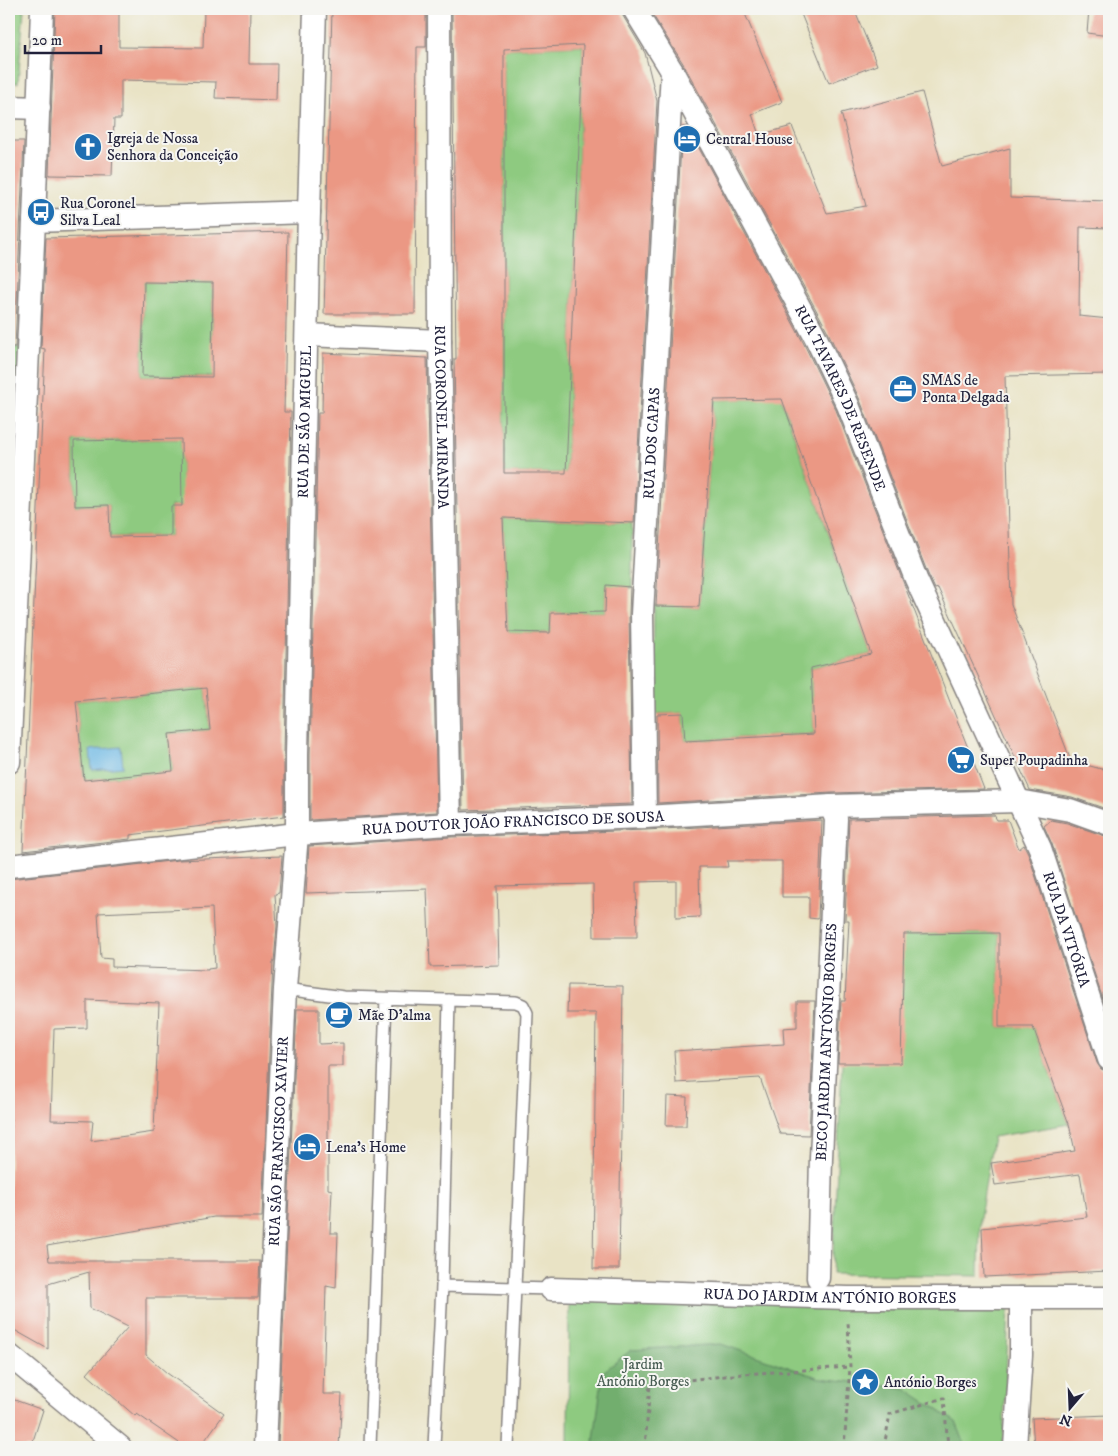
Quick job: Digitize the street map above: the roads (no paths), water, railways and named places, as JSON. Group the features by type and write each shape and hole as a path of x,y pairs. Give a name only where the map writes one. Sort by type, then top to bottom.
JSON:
{"street":[{"path":"9,762 42,9"},
{"name":"RUA DE SÃO MIGUEL","path":"297,834 297,754 315,9"},
{"name":"RUA CORONEL MIRANDA","path":"439,9 440,340 450,824"},
{"name":"RUA TAVARES DE RESENDE","path":"634,9 672,71 810,328 844,397 916,579 1019,801"},
{"name":"RUA DOS CAPAS","path":"645,817 642,614 672,71"},
{"path":"9,107 39,108"},
{"path":"34,221 309,212"},
{"path":"307,335 440,340"},
{"name":"RUA DOUTOR JOÃO FRANCISCO DE SOUSA","path":"9,866 297,834 450,824 645,817 831,806 1019,801 1070,810 1109,824"},
{"name":"RUA DA VITÓRIA","path":"1019,801 1040,848 1109,1059"},
{"name":"BECO JARDIM ANTÓNIO BORGES","path":"818,1278 821,1158 836,819 831,806"},
{"name":"RUA SÃO FRANCISCO XAVIER","path":"265,1447 285,989 297,834"},
{"name":"RUA DO JARDIM ANTÓNIO BORGES","path":"551,1289 848,1298 1109,1298"},
{"path":"1015,1447 1021,1355 1021,1298"},
{"path":"9,1355 120,1447"}],"lane":[{"path":"285,989 344,997 516,1002 523,1005 527,1013 508,1447"},
{"path":"370,1447 386,999"},
{"path":"434,1447 442,1286 448,1000"},
{"path":"442,1286 551,1289"}],"water":[{"path":"121,747 123,767 92,770 90,750"}],"place":[{"name":"Central House","path":"687,139"},
{"name":"Igreja de Nossa Senhora da Conceição","path":"88,147"},
{"name":"Rua Coronel Silva Leal","path":"41,212"},
{"name":"SMAS de Ponta Delgada","path":"903,389"},
{"name":"Super Poupadinha","path":"961,760"},
{"name":"Mãe D’alma","path":"339,1015"},
{"name":"Lena's Home","path":"307,1147"},
{"name":"António Borges","path":"865,1382"}],"park label":[{"name":"Jardim António Borges","path":"643,1372"}]}
